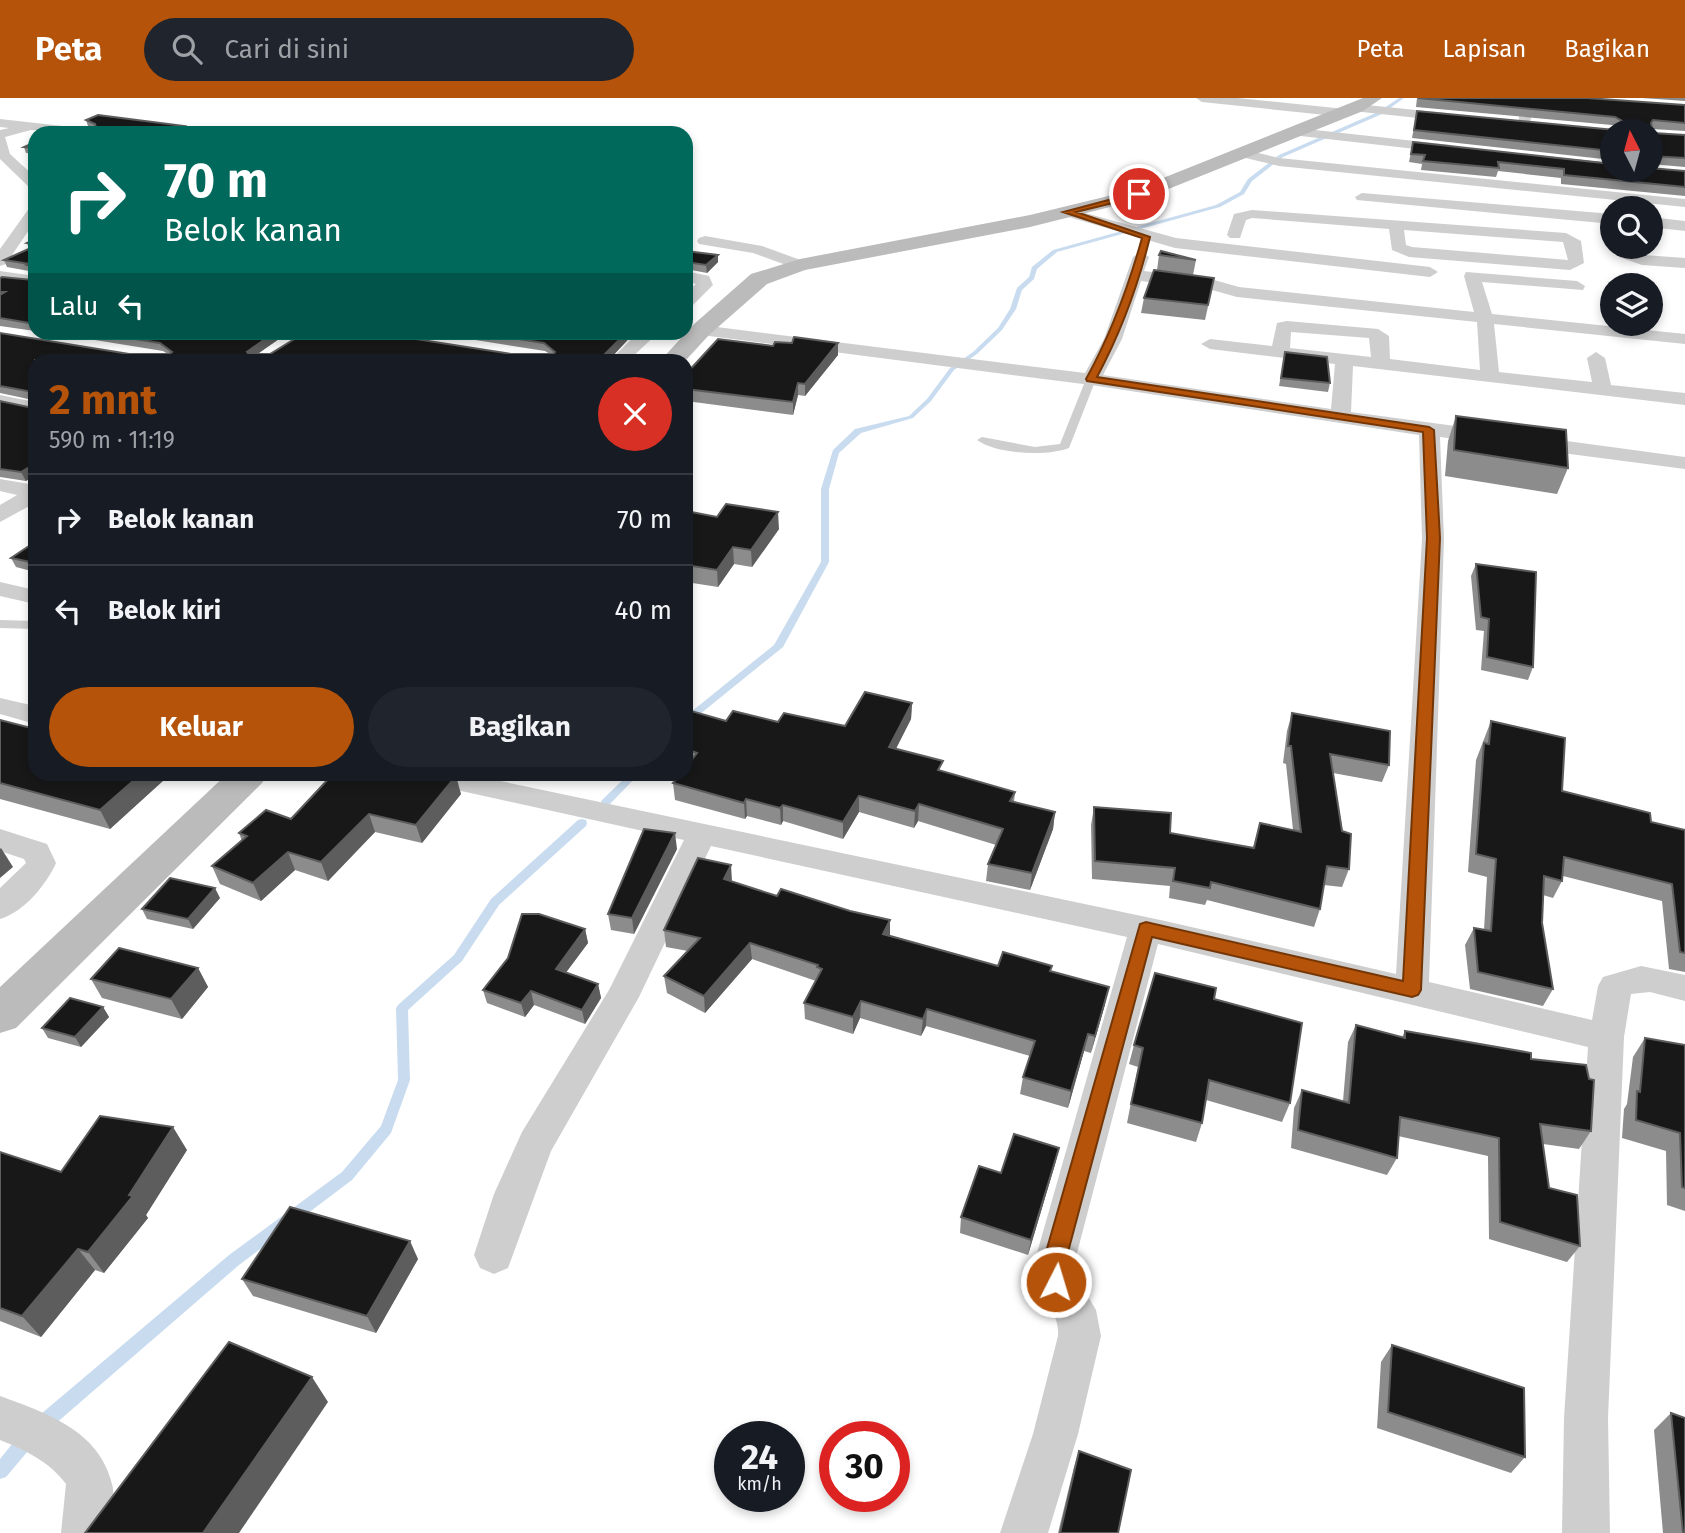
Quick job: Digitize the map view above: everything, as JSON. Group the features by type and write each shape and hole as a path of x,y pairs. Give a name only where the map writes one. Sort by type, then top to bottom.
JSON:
{"main road":[{"path":"693,339 759,279 800,265 874,253 1067,212 1163,186 1306,133 1361,107"},
{"path":"679,354 692,340"},
{"path":"0,1015 241,781"}],"street":[{"path":"1202,98 1361,107 1471,119"},
{"path":"1528,98 1518,124 1544,126"},
{"path":"0,123 31,126"},
{"path":"28,127 0,137 8,158 28,178"},
{"path":"1306,133 1459,150"},
{"path":"1249,155 1279,162 1685,202"},
{"path":"8,158 28,160"},
{"path":"1360,222 1362,197 1369,171"},
{"path":"1362,197 1600,218"},
{"path":"1067,212 1175,243 1577,286"},
{"path":"1235,235 1239,217 1252,214 1360,222 1566,238 1573,241 1576,263 1570,265 1409,251 1398,247 1396,225"},
{"path":"1663,223 1685,226"},
{"path":"0,261 28,229"},
{"path":"1091,379 1113,339 1136,275 1139,234"},
{"path":"705,242 757,249 800,265"},
{"path":"1663,247 1685,249"},
{"path":"1635,259 1685,263"},
{"path":"1136,275 1214,285 1237,292 1685,339"},
{"path":"1459,275 1485,318 1490,377"},
{"path":"0,276 28,280"},
{"path":"693,278 703,280 705,285 693,296"},
{"path":"1280,353 1283,327 1287,326 1372,332 1380,336 1381,365"},
{"path":"701,330 1091,379 1429,430 1685,463"},
{"path":"626,354 641,340"},
{"path":"1210,344 1685,399"},
{"path":"1596,358 1603,390"},
{"path":"1341,416 1344,361"},
{"path":"0,401 28,407"},
{"path":"1412,990 1433,538 1429,430"},
{"path":"0,485 28,491"},
{"path":"0,515 28,497"},
{"path":"0,537 28,519"},
{"path":"0,589 28,595"},
{"path":"0,706 28,713"},
{"path":"457,781 1146,929 1606,1037"},
{"path":"494,1255 535,1144 622,997 702,834"},
{"path":"0,840 36,852 41,863 36,873 0,907"},
{"path":"1024,1533 1062,1414 1080,1332 1076,1313 1056,1282 1054,1270 1057,1252 1146,929"},
{"path":"1586,1533 1586,1418 1606,1037 1615,986 1627,979 1646,978 1685,988"},
{"path":"0,1418 41,1434 79,1463 89,1483 85,1533"}],"lane":[{"path":"982,439 1024,449 1056,450 1065,446 1091,379"},
{"path":"0,624 28,625"}],"building":[{"path":"1418,98 1587,98 1685,105 1685,123 1663,119 1615,117"},
{"path":"1417,111 1600,129 1600,150 1414,130"},
{"path":"98,115 184,126 96,126 86,120"},
{"path":"1663,134 1685,135 1685,158 1663,157"},
{"path":"1413,142 1600,163 1600,179 1564,175 1564,169 1498,162 1499,168 1423,161 1425,155 1411,154"},
{"path":"1663,169 1685,171 1685,187 1635,182 1663,182"},
{"path":"28,249 28,264 4,260"},
{"path":"1161,251 1196,260 1159,255"},
{"path":"693,252 718,255 706,265 693,263"},
{"path":"1154,270 1214,278 1208,305 1144,298"},
{"path":"2,277 28,280 28,323 0,318 0,295 5,292 0,292"},
{"path":"0,333 28,338 28,340 129,354 28,354 28,391 0,386"},
{"path":"794,337 838,343 805,384 798,383 793,402 693,390 693,366 718,339 773,346 775,342 792,343"},
{"path":"141,340 264,340 247,352 249,354 169,354 172,352 160,343"},
{"path":"293,340 422,340 511,354 270,354"},
{"path":"525,340 619,340 605,354 553,354 555,352 544,343"},
{"path":"1285,352 1327,357 1330,383 1281,378"},
{"path":"0,401 28,407 28,468 21,472 0,469"},
{"path":"1456,416 1566,430 1568,468 1454,450"},
{"path":"726,504 778,512 751,550 733,547 717,570 693,566 693,512 717,517"},
{"path":"28,547 28,562 11,558"},
{"path":"1476,564 1536,572 1533,667 1487,657 1489,619 1481,617"},
{"path":"865,692 912,703 889,747 943,761 938,770 1015,792 1010,801 1055,812 1032,873 988,864 1003,829 919,804 915,811 859,796 843,822 783,805 780,808 746,799 744,803 673,783 693,781 693,758 697,753 693,752 693,711 726,721 733,711 778,722 784,713 845,726"},
{"path":"1292,713 1390,731 1389,765 1330,754 1342,831 1351,834 1349,869 1327,866 1320,909 1211,882 1210,888 1173,881 1175,868 1095,861 1094,807 1171,813 1170,833 1254,848 1260,823 1301,832 1291,746 1288,746"},
{"path":"0,720 28,727 28,781 133,781 100,810 0,783"},
{"path":"1491,721 1565,738 1562,791 1650,813 1651,822 1685,830 1685,953 1680,952 1672,884 1564,857 1562,881 1544,876 1542,923 1553,989 1478,972 1474,928 1491,931 1496,859 1476,854 1484,743 1489,744"},
{"path":"326,781 452,781 416,825 369,814 321,862 288,852 253,883 212,866 247,836 239,833 266,810 291,819"},
{"path":"644,829 675,833 632,918 608,914"},
{"path":"698,858 731,865 724,879 777,896 781,889 850,911 890,920 883,934 998,966 1003,952 1052,966 1050,971 1109,987 1095,1036 1088,1034 1071,1091 1023,1077 1035,1041 927,1009 923,1019 861,1001 853,1017 804,1003 822,969 817,967 818,965 750,943 704,996 664,976 700,938 664,930"},
{"path":"170,878 215,888 188,919 142,909"},
{"path":"522,914 539,914 585,929 556,969 598,984 582,1010 531,991 521,1003 483,990 508,958"},
{"path":"119,948 198,968 171,999 91,979"},
{"path":"1155,973 1216,988 1214,999 1302,1023 1290,1103 1209,1080 1202,1123 1131,1104 1143,1048 1134,1045"},
{"path":"70,998 103,1007 75,1037 42,1028"},
{"path":"1356,1025 1405,1038 1405,1031 1531,1053 1531,1059 1586,1065 1589,1079 1594,1080 1591,1131 1540,1124 1549,1188 1577,1195 1580,1246 1500,1222 1499,1138 1400,1117 1397,1158 1298,1130 1302,1090 1349,1103"},
{"path":"1645,1038 1685,1045 1685,1188 1682,1187 1680,1133 1636,1120 1637,1091 1640,1092"},
{"path":"100,1116 173,1127 129,1195 133,1196 88,1252 78,1249 22,1316 0,1308 0,1152 61,1172"},
{"path":"1014,1134 1059,1148 1031,1240 961,1217 979,1166 1001,1173"},
{"path":"290,1207 410,1241 367,1316 242,1279"},
{"path":"229,1342 312,1377 203,1533 85,1533"},
{"path":"1392,1345 1524,1388 1525,1457 1388,1412"},
{"path":"1671,1413 1685,1418 1685,1533 1683,1533"},
{"path":"1079,1451 1131,1470 1118,1533 1060,1533"}],"waterway":[{"path":"693,715 778,647 825,562 825,489 836,452 858,431 911,417 929,400 952,369 975,353 1000,329 1013,309 1019,289 1032,278 1034,268 1055,251 1218,206 1242,193 1250,180 1281,156 1380,113 1402,98"},
{"path":"606,802 627,781"},
{"path":"41,1425 234,1260 347,1176 386,1129 404,1080 402,1008 458,958 495,902 582,823"},
{"path":"0,1471 27,1439"}],"route":[{"path":"1056,1282 1054,1270 1057,1252 1146,929 1412,990 1433,538 1429,430 1091,379 1113,339 1136,275 1146,237 1067,212 1139,194"}]}
